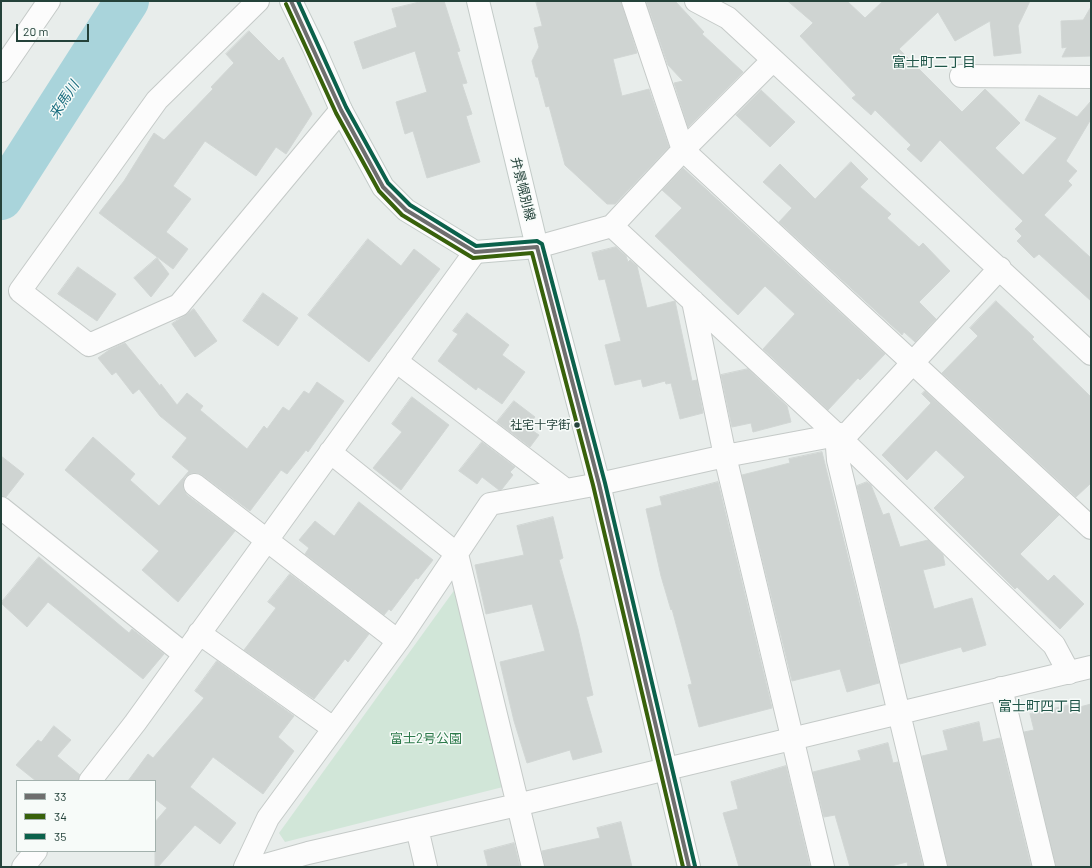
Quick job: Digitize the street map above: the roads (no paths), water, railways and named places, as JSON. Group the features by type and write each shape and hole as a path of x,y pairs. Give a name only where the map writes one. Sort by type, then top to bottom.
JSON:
{"street":[{"path":"1,71 49,1"},
{"path":"258,1 157,100 20,292 89,345 178,305 341,110"},
{"path":"291,1 314,48 341,110 383,187 406,210 475,252 537,247 612,226 683,150 773,60"},
{"name":"弁景幌別線","path":"478,1 537,247 598,484 688,867"},
{"path":"633,1 683,150 1091,528"},
{"path":"696,1 728,18 1000,268 1091,354"},
{"path":"961,76 1091,77"},
{"path":"612,226 836,434 1054,645 1069,673"},
{"path":"91,780 184,654 475,252"},
{"path":"245,867 268,818 398,641 490,504 598,484 725,456 836,434 848,433 1000,268"},
{"path":"693,301 725,456 823,867"},
{"path":"396,361 566,490"},
{"path":"836,434 838,460 936,867"},
{"path":"330,452 457,554 533,867"},
{"path":"195,485 398,641"},
{"path":"1,508 184,654"},
{"path":"199,633 333,728"},
{"path":"258,867 310,860 417,828 1091,667"},
{"path":"1001,688 1044,867"},
{"path":"417,828 426,867"},
{"path":"23,867 35,852"}],"waterway":[{"name":"来馬川","path":"1,198 127,1"}],"place":[{"name":"社宅十字街","path":"577,425"}],"district":[{"name":"富士町二丁目","path":"934,62"},
{"name":"富士町四丁目","path":"1040,706"}],"park label":[{"name":"富士2号公園","path":"426,739"}]}
